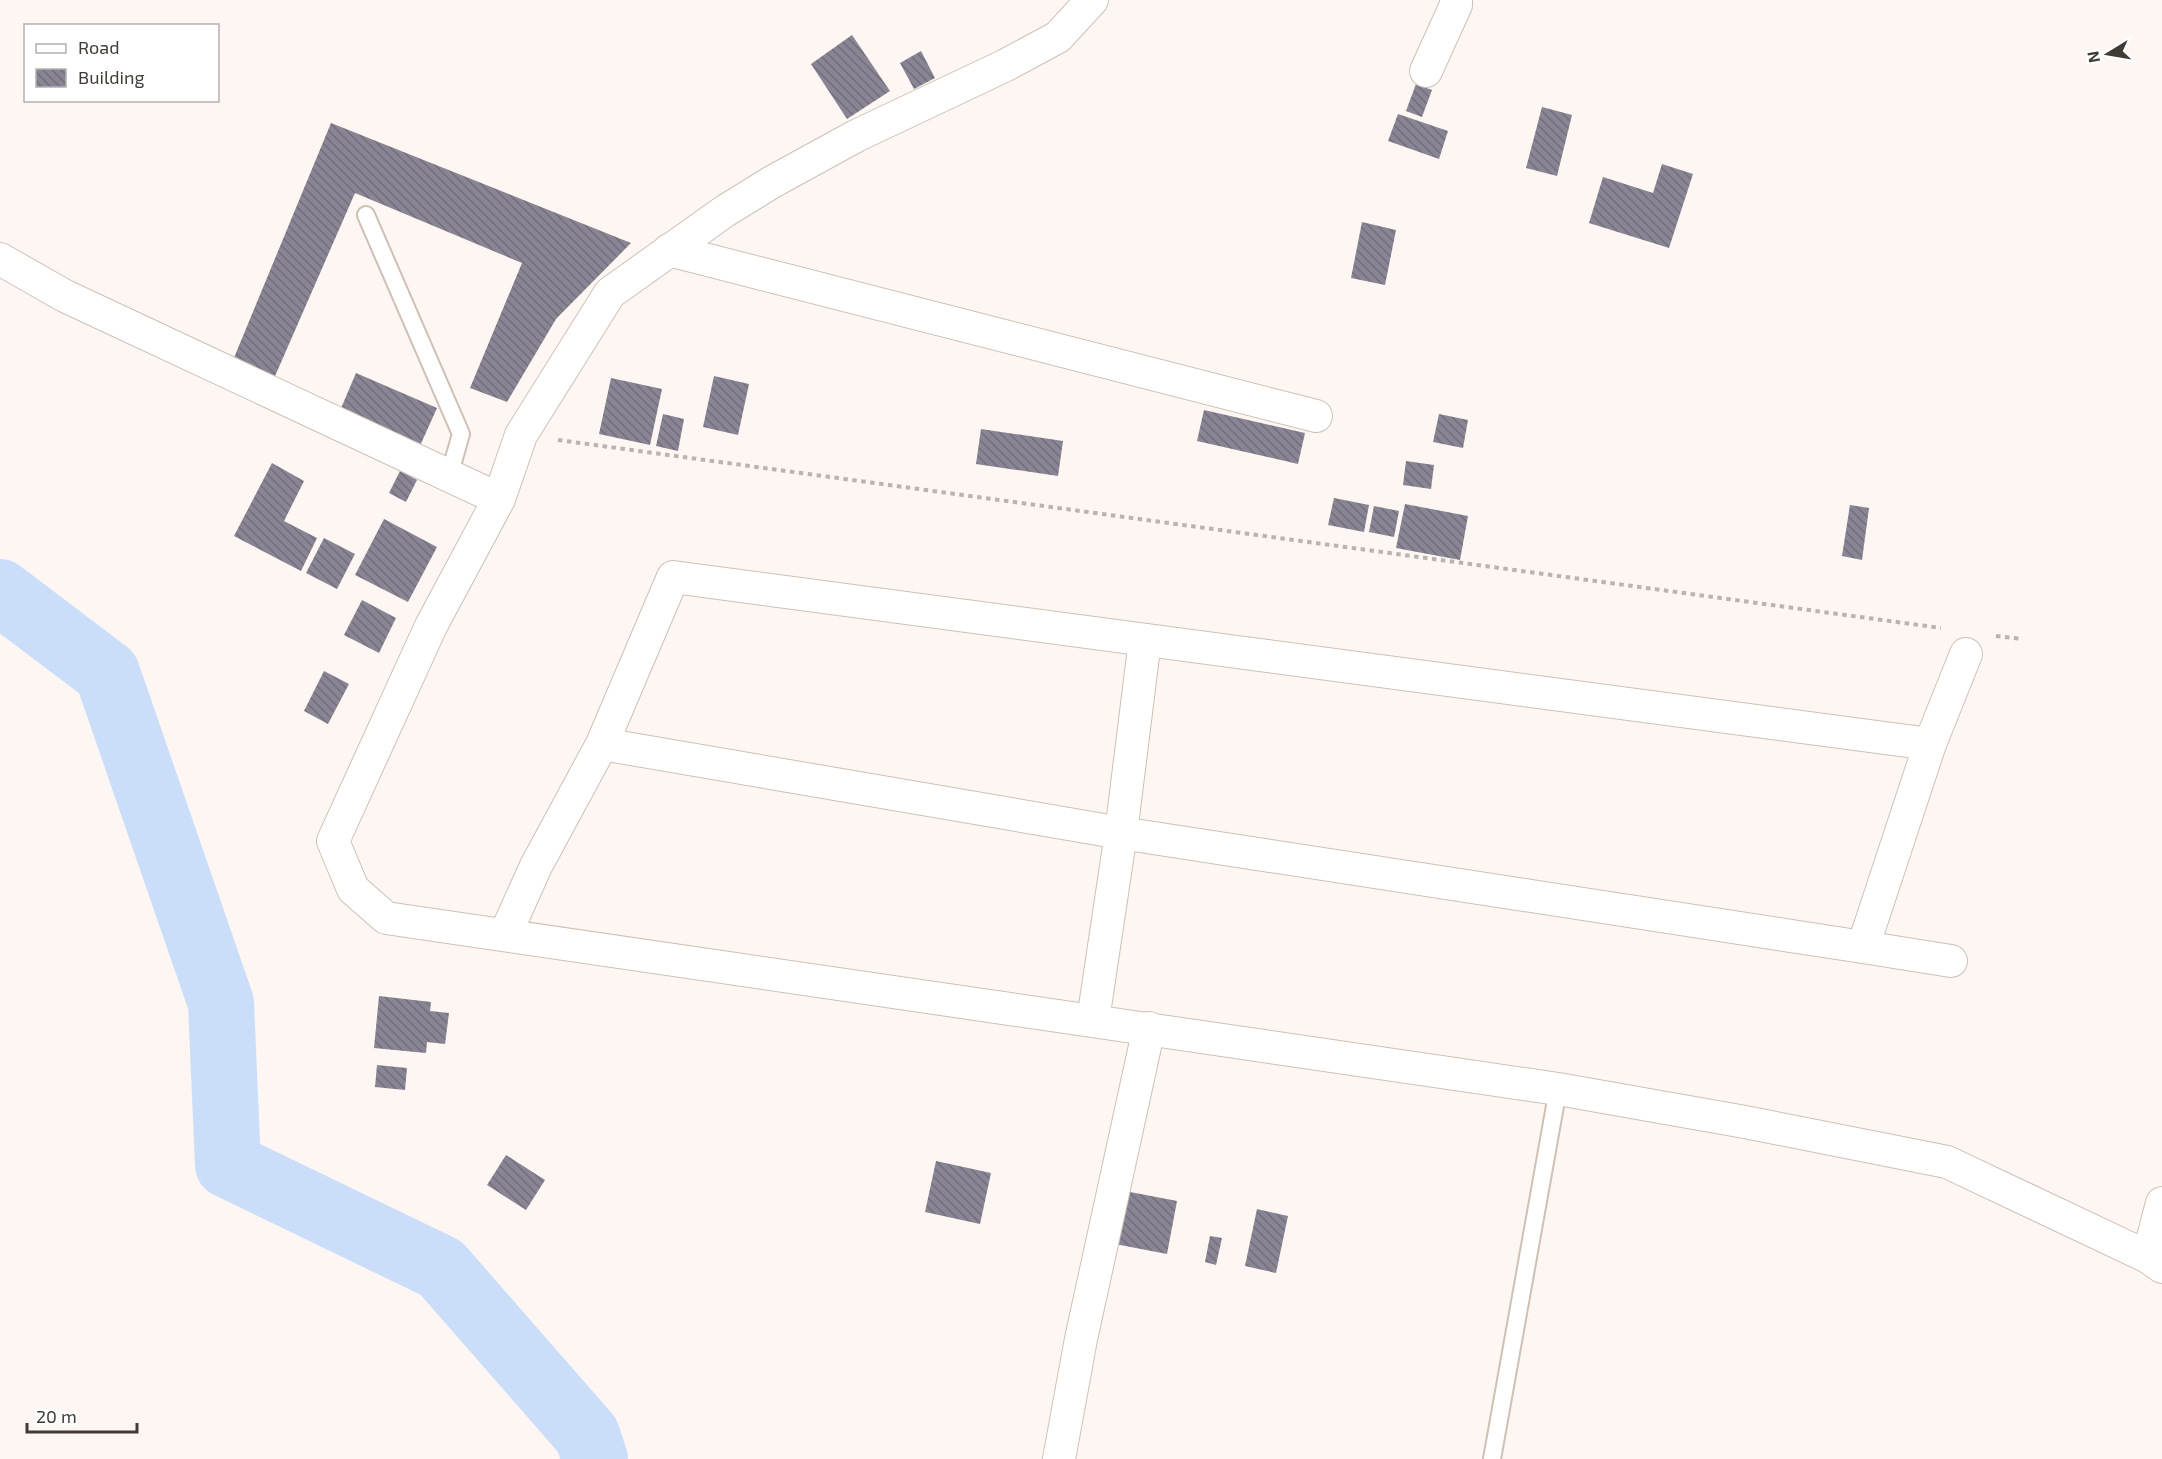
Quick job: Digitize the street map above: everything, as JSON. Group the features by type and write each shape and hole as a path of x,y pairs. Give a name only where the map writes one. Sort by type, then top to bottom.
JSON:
{"street":[{"path":"1092,0 1058,37 1006,65 856,136 772,182 724,211 610,293 521,435 499,499 431,626 333,841 353,889 386,918 1557,1089 1745,1122 1947,1162 2155,1262 2162,1203"},
{"path":"1426,71 1456,5 1456,0"},
{"path":"669,250 1316,416"},
{"path":"0,259 65,296 499,499"},
{"path":"506,935 536,866 602,744 673,577 1930,744"},
{"path":"1093,1020 1121,833 1145,640"},
{"path":"1863,947 1930,744 1968,640"},
{"path":"602,744 1121,833 1951,961"},
{"path":"1059,1459 1082,1339 1149,1028"}],"lane":[{"path":"366,215 461,434 449,476"},
{"path":"1492,1459 1557,1089"}],"path":[{"path":"521,435 1968,640 2022,639"}],"building":[{"path":"852,35 890,91 847,119 811,64"},
{"path":"921,51 935,78 914,89 900,63"},
{"path":"1416,84 1432,90 1422,117 1406,111"},
{"path":"1542,107 1572,115 1557,176 1526,168"},
{"path":"1398,114 1448,131 1439,159 1388,141"},
{"path":"331,123 631,243 556,319 507,402 470,388 522,263 355,193 272,383 231,365"},
{"path":"1662,164 1693,174 1669,248 1589,223 1603,177 1653,193"},
{"path":"1362,222 1396,230 1385,285 1351,278"},
{"path":"356,373 437,408 419,448 339,413"},
{"path":"714,376 749,384 738,435 703,427"},
{"path":"611,378 662,389 650,445 599,434"},
{"path":"1204,410 1305,433 1298,464 1197,441"},
{"path":"663,414 684,419 678,451 656,446"},
{"path":"1439,414 1468,420 1463,448 1433,442"},
{"path":"981,429 1063,441 1058,476 976,464"},
{"path":"1406,461 1434,465 1431,489 1403,485"},
{"path":"272,463 304,481 284,521 317,538 301,571 234,536"},
{"path":"400,471 417,480 406,502 389,493"},
{"path":"1334,498 1369,505 1364,532 1328,525"},
{"path":"1405,504 1468,516 1460,560 1396,548"},
{"path":"1850,505 1869,508 1862,560 1842,556"},
{"path":"1374,506 1399,511 1394,537 1369,532"},
{"path":"384,519 437,547 408,602 355,575"},
{"path":"324,538 355,554 337,589 306,573"},
{"path":"362,600 396,618 379,653 344,635"},
{"path":"324,671 349,684 328,724 304,711"},
{"path":"379,996 431,1002 430,1011 449,1013 445,1044 427,1042 426,1053 374,1048"},
{"path":"377,1065 407,1068 405,1090 375,1087"},
{"path":"506,1155 545,1180 526,1210 487,1185"},
{"path":"936,1161 991,1173 980,1224 925,1212"},
{"path":"1125,1191 1177,1201 1167,1254 1115,1244"},
{"path":"1257,1209 1288,1216 1276,1273 1245,1266"},
{"path":"1210,1236 1222,1238 1216,1265 1205,1262"}],"waterway":[{"path":"0,592 107,673 221,1003 228,1165 441,1268 587,1435 595,1459"}]}
